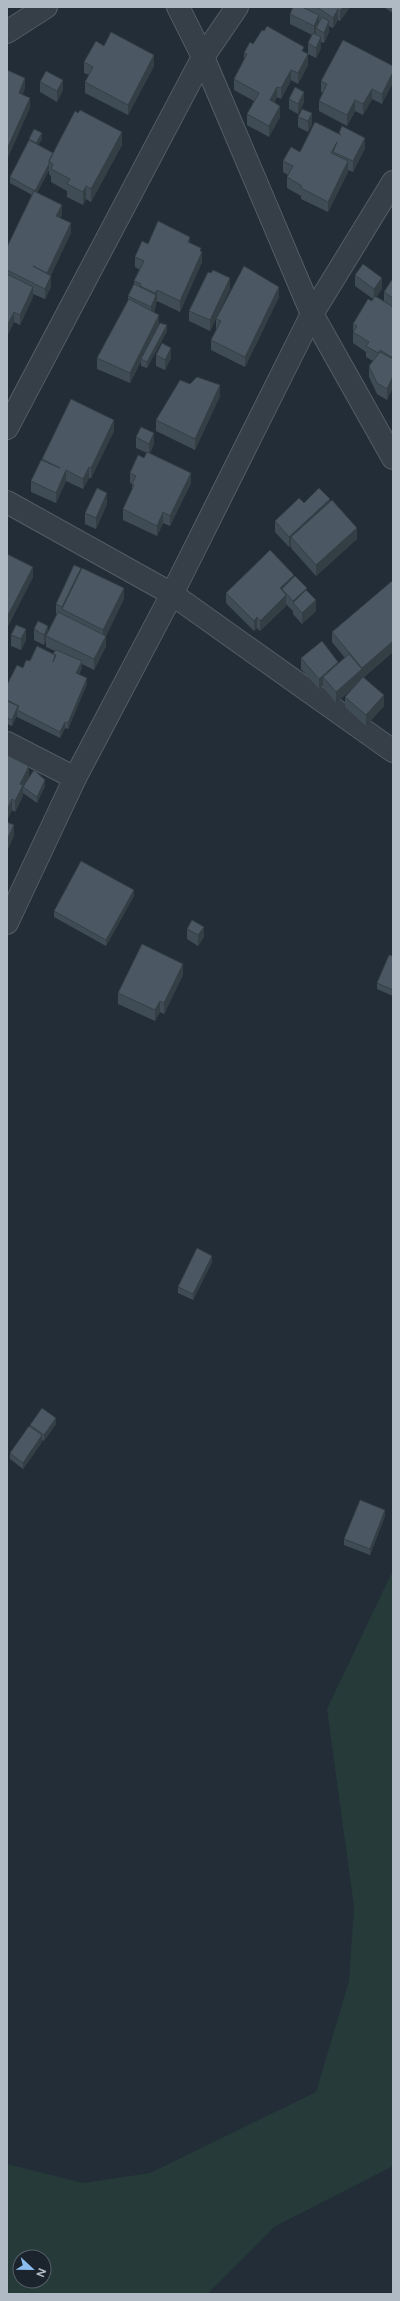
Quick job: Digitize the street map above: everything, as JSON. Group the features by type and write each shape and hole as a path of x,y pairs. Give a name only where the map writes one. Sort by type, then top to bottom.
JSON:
{"street":[{"path":"7,32 46,7"},
{"path":"178,7 203,57 312,314 393,458"},
{"path":"7,428 203,57 237,7"},
{"path":"7,923 75,778 172,594 312,314 393,182"},
{"path":"7,502 172,594 393,751"},
{"path":"7,743 75,778"}],"green space":[{"path":"393,1570 393,2166 274,2227 207,2294 7,2294 7,2164 83,2183 150,2173 316,2092 349,1981 354,1907 327,1709"}],"building":[{"path":"293,7 302,7 319,15 314,26 290,14"},
{"path":"317,7 343,7 340,11 338,9 333,18"},
{"path":"322,17 329,21 324,33 316,28"},
{"path":"267,26 304,47 302,51 308,54 298,73 291,70 281,88 277,87 270,100 280,106 269,126 247,114 259,93 234,79 247,54 244,53 250,42 253,44 262,30 264,31"},
{"path":"111,32 154,55 128,105 85,82 93,67 84,62 96,41 104,46"},
{"path":"313,33 321,37 316,48 308,43"},
{"path":"343,40 393,66 393,72 382,94 372,89 363,104 355,100 347,115 319,101 327,84 321,81"},
{"path":"7,70 25,78 19,93 30,98 7,149"},
{"path":"46,71 63,80 57,91 40,82"},
{"path":"295,87 304,92 298,104 289,99"},
{"path":"302,109 312,113 308,121 298,117"},
{"path":"80,110 122,132 91,189 86,186 83,192 67,184 70,179 51,169 53,164 49,161 75,111 78,113"},
{"path":"315,122 341,135 339,133 342,126 365,138 353,161 333,152 337,142 331,153 348,161 328,202 301,188 302,186 287,177 293,166 283,161 291,147 300,152"},
{"path":"34,129 42,133 36,143 29,139"},
{"path":"29,140 53,153 35,191 10,177"},
{"path":"34,191 62,205 56,216 71,223 47,273 33,266 51,276 45,289 7,270 7,247"},
{"path":"158,221 190,237 188,242 201,248 200,251 202,252 180,301 157,290 155,293 140,286 141,284 134,281 144,261 135,257 142,241 148,244"},
{"path":"363,264 382,278 374,289 355,275"},
{"path":"244,266 279,287 245,357 211,340 221,321 216,319"},
{"path":"213,270 230,278 210,320 189,311 208,272 211,273"},
{"path":"7,274 33,287 20,315 14,312 7,326"},
{"path":"393,278 393,298 384,292"},
{"path":"134,284 156,295 151,307 128,296"},
{"path":"375,296 393,307 393,358 380,350 378,353 366,346 369,342 353,332 357,326 353,324 368,299 372,301"},
{"path":"129,299 159,315 130,373 97,358"},
{"path":"160,323 167,325 147,362 141,359"},
{"path":"162,343 171,348 165,360 156,355"},
{"path":"380,352 393,359 393,376 387,389 377,383 369,366"},
{"path":"197,377 220,385 195,439 156,420 180,380 190,384"},
{"path":"71,399 114,420 91,468 89,467 83,479 66,470 56,493 31,481 41,460 60,468 42,459"},
{"path":"141,427 154,433 149,444 136,437"},
{"path":"147,452 191,473 170,516 163,512 157,526 123,509 134,485 132,484 136,476 130,473 138,455 144,458"},
{"path":"97,488 107,493 96,518 85,513"},
{"path":"319,488 330,499 289,537 275,521 299,498 304,503"},
{"path":"332,500 357,528 316,565 291,537"},
{"path":"270,550 294,575 280,588 286,595 260,621 257,617 254,621 226,593"},
{"path":"7,554 33,567 8,615 7,615"},
{"path":"74,565 81,568 62,607 56,604"},
{"path":"82,568 124,588 103,630 62,609"},
{"path":"295,576 307,588 293,601 282,589"},
{"path":"392,581 393,641 362,668 332,632"},
{"path":"306,590 316,600 302,613 293,603"},
{"path":"58,612 106,636 94,659 46,636"},
{"path":"38,621 48,626 44,635 34,629"},
{"path":"16,625 26,629 21,639 11,635"},
{"path":"322,641 338,662 319,679 301,658"},
{"path":"37,646 53,654 56,650 82,661 76,673 87,678 68,723 65,722 60,732 17,710 19,706 7,700 7,685 17,665 23,668 26,660 30,661"},
{"path":"349,654 362,669 336,692 323,677"},
{"path":"363,677 384,695 366,715 345,697"},
{"path":"7,701 18,706 12,720 7,718"},
{"path":"7,755 29,766 20,784 23,785 15,801 12,799 7,810"},
{"path":"34,770 45,780 37,797 23,787"},
{"path":"7,822 14,825 8,838 7,838"},
{"path":"81,861 134,890 106,940 54,911"},
{"path":"192,920 204,927 198,935 187,929"},
{"path":"142,944 183,964 164,1003 160,1001 155,1010 118,993"},
{"path":"389,955 393,956 393,990 377,983"},
{"path":"197,1248 212,1256 193,1294 178,1287"},
{"path":"42,1408 56,1418 44,1435 30,1425"},
{"path":"29,1426 42,1435 23,1463 10,1453"},
{"path":"360,1500 385,1510 370,1549 344,1539"}]}
